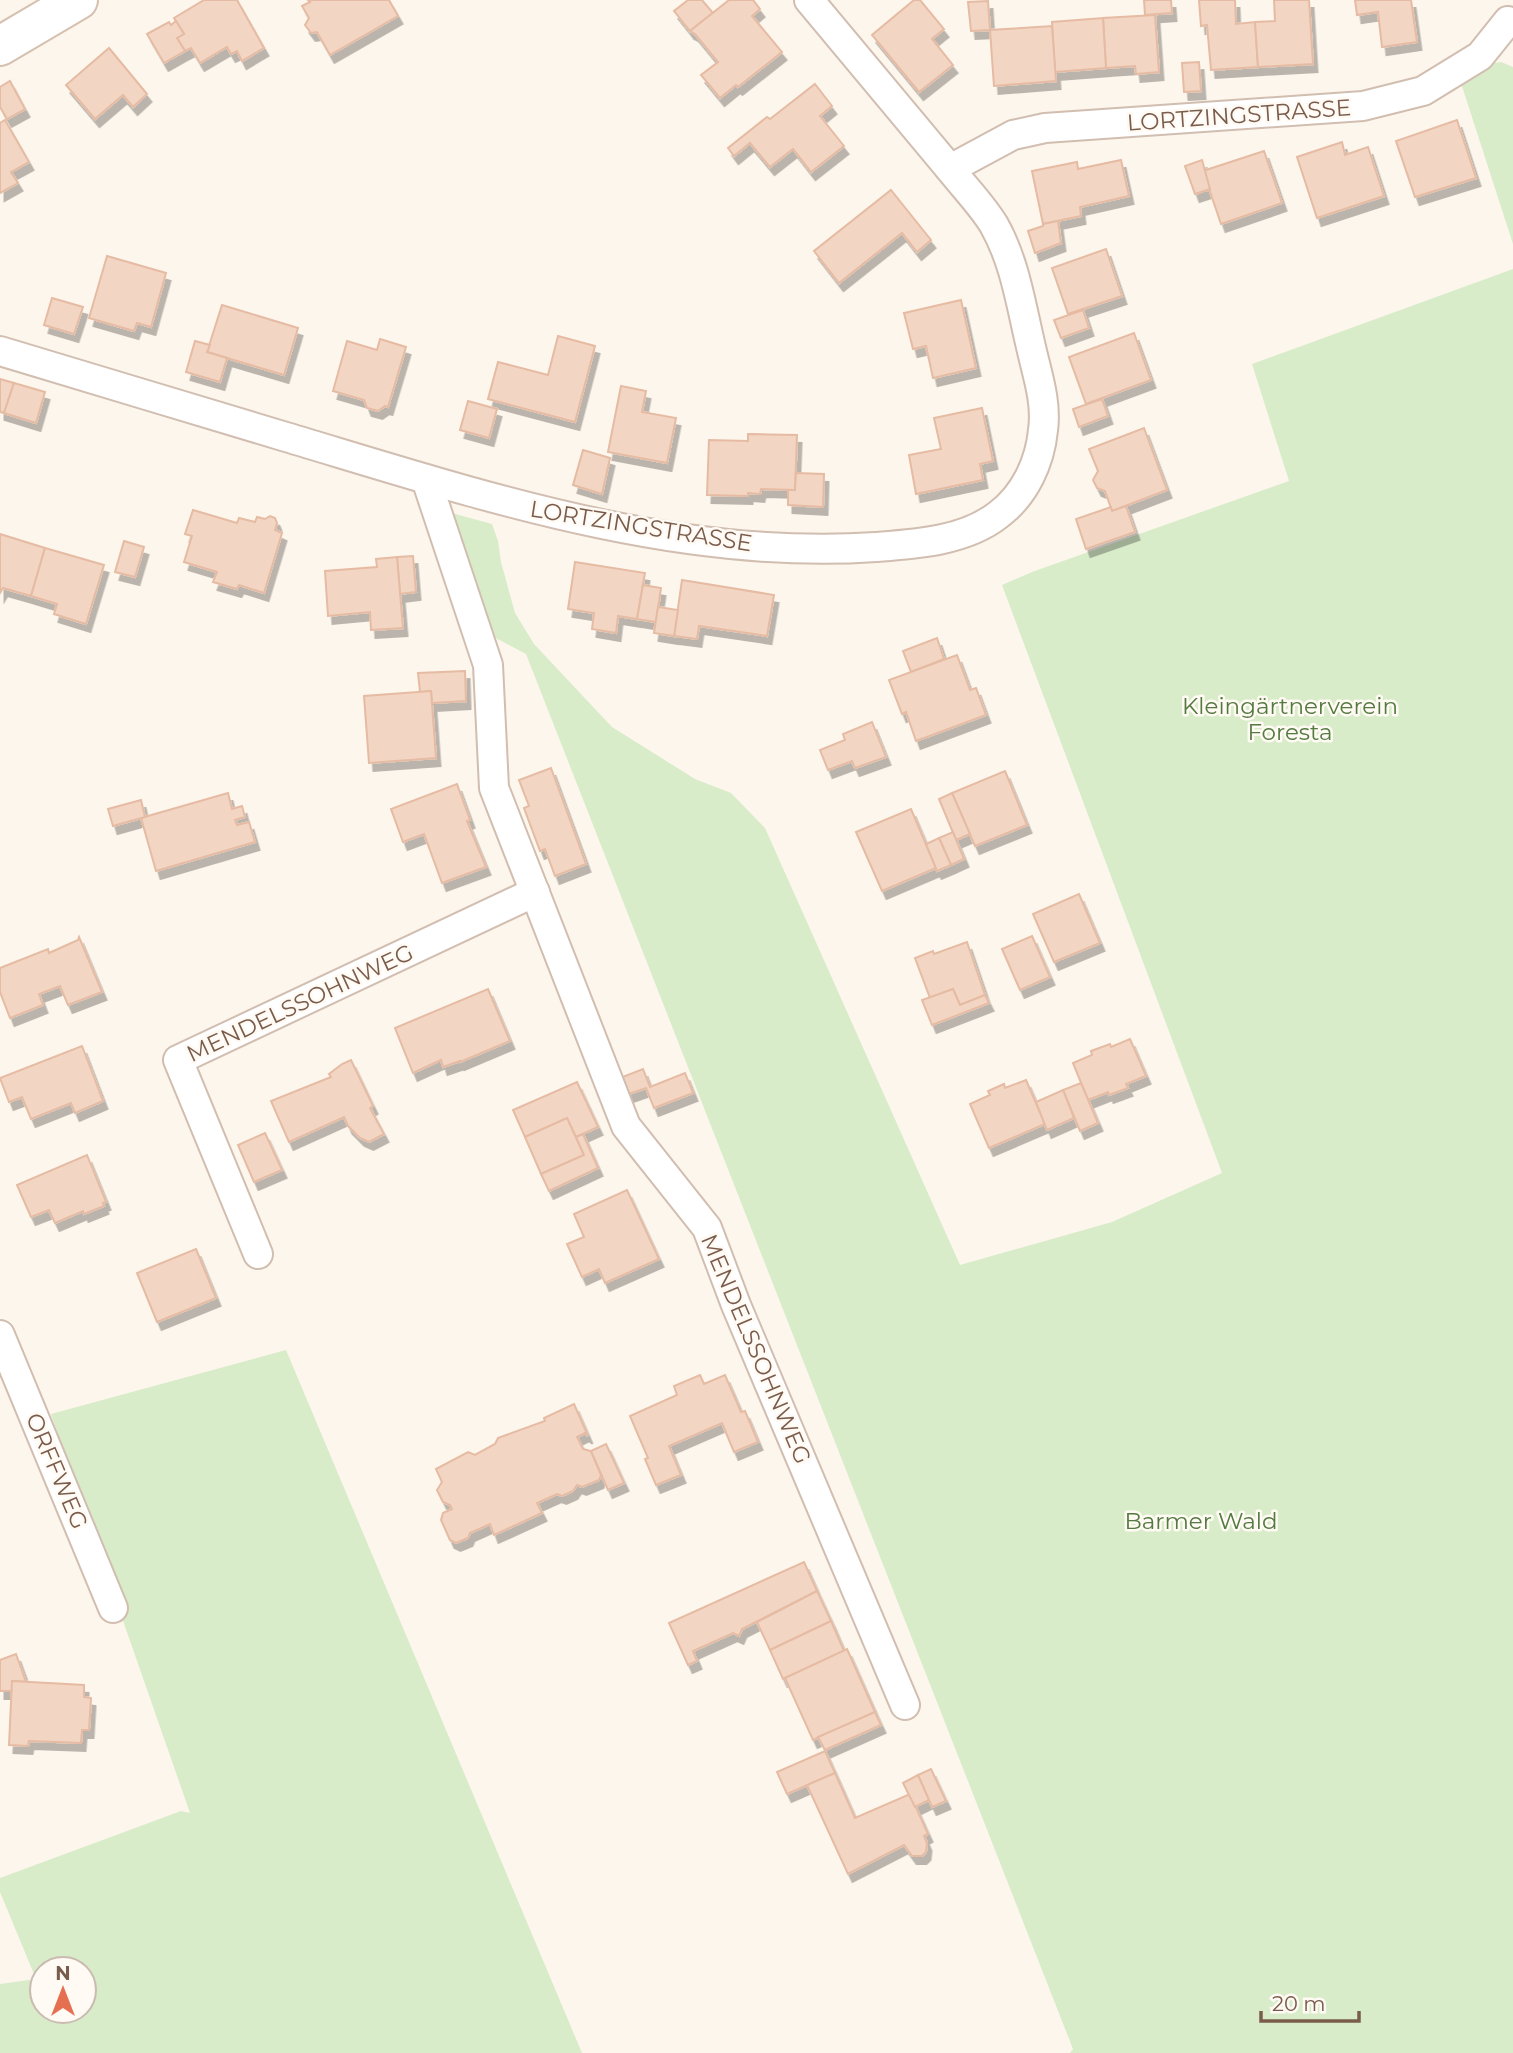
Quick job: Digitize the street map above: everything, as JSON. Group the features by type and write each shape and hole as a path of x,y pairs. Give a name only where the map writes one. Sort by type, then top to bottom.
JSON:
{"street":[{"path":"0,46 78,0"},
{"name":"LORTZINGSTRASSE","path":"0,351 426,479 520,506 589,522 688,539 833,550 919,544 960,534 998,516 1023,489 1041,453 1046,411 1012,264 993,223 809,0"},
{"name":"LORTZINGSTRASSE","path":"950,169 1013,135 1045,128 1363,106 1423,91 1480,56 1506,17"},
{"name":"MENDELSSOHNWEG","path":"426,479 488,664 494,788 626,1126 707,1228 736,1305 905,1705"},
{"name":"MENDELSSOHNWEG","path":"258,1254 178,1060 535,892"},
{"name":"ORFFWEG","path":"0,1335 113,1608"}],"green space":[{"path":"1501,62 1513,67 1513,244 1460,80 1482,65"},
{"name":"Barmer Wald","path":"1513,269 1513,2053 1070,2053 1073,2049 526,654 492,636 448,512 492,524 515,613 534,644 612,727 695,779 731,793 765,828 960,1265 1112,1222 1222,1173 1002,585 1289,481 1252,364"},
{"path":"286,1350 582,2053 0,2053 0,1984 28,1980 28,2025 98,2025 98,1955 28,1955 28,1960 0,1892 0,1878 181,1811 190,1813 51,1414"}],"building":[{"path":"204,0 237,0 264,48 242,61 237,51 231,54 227,47 200,63 191,48 185,51 177,38 184,34 174,18"},
{"path":"308,0 389,0 398,16 330,55 317,32 311,33 305,25 309,18 302,6 310,2"},
{"path":"688,0 702,0 713,13 690,31 674,11"},
{"path":"729,0 753,0 760,9 752,16 782,52 720,98 701,75 718,62 690,31"},
{"path":"914,0 920,0 944,29 932,39 953,65 919,92 872,35"},
{"path":"1144,0 1171,0 1172,13 1145,15"},
{"path":"1199,0 1235,0 1236,24 1255,22 1258,67 1211,70 1207,25 1201,26"},
{"path":"1274,0 1309,0 1313,64 1258,67 1255,22 1275,21"},
{"path":"1355,0 1411,0 1417,42 1382,47 1378,12 1357,15"},
{"path":"988,1 990,30 971,31 968,2"},
{"path":"1155,15 1159,72 1136,74 1135,66 1106,68 1103,18"},
{"path":"1103,18 1106,68 1055,72 1052,22"},
{"path":"176,21 184,34 177,38 185,51 164,63 147,34"},
{"path":"1052,26 1056,81 994,86 990,30"},
{"path":"109,48 147,94 133,107 123,95 95,119 66,85"},
{"path":"1199,62 1201,91 1184,92 1182,63"},
{"path":"10,81 25,109 7,119 0,107 0,87"},
{"path":"815,84 832,106 820,116 844,146 811,172 793,149 770,167 750,143 734,156 728,148"},
{"path":"5,120 29,162 11,172 18,183 0,193 0,123"},
{"path":"1457,120 1476,178 1415,197 1396,141"},
{"path":"1342,142 1345,155 1368,147 1384,196 1317,218 1297,157"},
{"path":"1264,151 1282,203 1221,224 1203,171"},
{"path":"1121,160 1129,196 1080,207 1081,216 1043,224 1032,171 1077,162 1078,169"},
{"path":"1202,160 1210,189 1195,194 1185,166"},
{"path":"891,190 931,240 917,252 902,233 839,283 814,251"},
{"path":"1058,221 1061,243 1035,253 1028,231"},
{"path":"1106,249 1122,296 1068,314 1052,268"},
{"path":"107,256 166,273 151,327 137,323 134,331 89,318"},
{"path":"52,298 83,307 74,334 44,325"},
{"path":"961,300 976,368 933,378 926,346 913,349 904,313"},
{"path":"222,305 298,328 284,375 207,352"},
{"path":"1083,310 1089,328 1061,338 1054,320"},
{"path":"1134,333 1151,380 1086,404 1069,357"},
{"path":"558,336 595,346 575,422 488,399 498,362 548,375"},
{"path":"380,339 406,347 388,407 378,411 367,408 364,400 333,391 347,341 377,350"},
{"path":"195,341 210,345 207,352 227,358 220,382 186,372"},
{"path":"0,379 14,383 4,413 0,412"},
{"path":"14,383 45,392 36,423 4,413"},
{"path":"621,386 646,391 642,412 676,418 667,463 608,452"},
{"path":"1102,399 1108,416 1079,427 1073,409"},
{"path":"468,401 497,409 489,438 460,430"},
{"path":"982,408 993,461 980,464 983,480 916,494 909,455 941,449 934,418"},
{"path":"1144,428 1167,490 1112,511 1105,491 1097,488 1093,480 1098,471 1089,449"},
{"path":"748,434 797,435 795,490 761,489 760,494 748,493 748,496 707,495 709,440 748,441"},
{"path":"583,450 610,458 602,494 573,485"},
{"path":"796,473 824,474 823,507 788,505 788,490 795,490"},
{"path":"1126,506 1135,532 1086,549 1076,519 1111,507 1112,511"},
{"path":"193,510 237,523 239,518 255,522 257,517 275,518 275,530 282,533 264,593 239,585 237,589 213,582 217,572 184,562 192,536 185,534"},
{"path":"0,534 45,548 31,596 3,588 0,593"},
{"path":"124,541 144,547 135,577 115,572"},
{"path":"45,548 104,565 86,624 54,614 57,604 31,596"},
{"path":"413,556 416,592 400,594 397,557"},
{"path":"397,557 403,628 371,630 370,612 328,616 325,571 377,567 376,559"},
{"path":"575,562 645,573 637,619 618,616 616,633 592,629 594,613 568,609"},
{"path":"682,580 774,595 767,636 699,626 697,639 674,636"},
{"path":"643,585 661,588 656,622 637,619"},
{"path":"658,607 678,610 674,636 654,633"},
{"path":"937,638 944,659 911,672 903,651"},
{"path":"957,655 970,690 976,688 986,715 916,741 906,712 902,714 889,680"},
{"path":"465,671 466,701 432,703 431,691 420,692 418,673"},
{"path":"431,691 436,758 369,763 364,696"},
{"path":"872,722 886,757 855,768 852,761 828,770 820,750 845,740 843,734"},
{"path":"551,768 586,864 555,876 545,849 540,851 524,808 529,806 519,780"},
{"path":"1005,771 1027,825 975,846 952,793"},
{"path":"457,784 470,820 467,821 486,867 442,883 424,834 403,842 391,809"},
{"path":"228,793 232,809 242,806 245,817 235,820 237,825 249,822 255,842 156,871 141,818"},
{"path":"952,793 970,834 956,840 939,799"},
{"path":"141,800 145,817 113,826 108,809"},
{"path":"911,809 936,868 882,891 856,832"},
{"path":"953,832 964,859 951,865 939,838"},
{"path":"939,838 951,865 937,871 926,844"},
{"path":"1079,894 1100,943 1054,962 1033,914"},
{"path":"1032,936 1050,977 1020,990 1002,949"},
{"path":"79,937 102,992 68,1005 60,986 39,994 43,1005 10,1018 0,992 0,968 48,949 49,953 78,940"},
{"path":"967,942 985,995 960,1005 953,989 930,998 915,958"},
{"path":"488,989 510,1041 460,1062 443,1067 441,1060 413,1073 395,1028"},
{"path":"953,989 960,1005 985,995 989,1003 932,1025 922,1000"},
{"path":"1130,1039 1146,1076 1126,1084 1128,1088 1088,1100 1073,1063 1092,1055 1091,1051"},
{"path":"82,1046 103,1101 75,1113 71,1103 31,1119 22,1097 9,1102 0,1078"},
{"path":"351,1060 373,1106 370,1108 384,1134 369,1142 360,1138 348,1126 344,1117 289,1142 271,1101 331,1077 329,1074"},
{"path":"643,1069 650,1087 685,1073 693,1093 654,1108 646,1088 626,1095 620,1078"},
{"path":"1026,1080 1045,1124 989,1148 970,1104 990,1095 988,1091 1004,1084 1005,1088"},
{"path":"577,1082 598,1127 576,1137 567,1118 525,1137 513,1110"},
{"path":"1081,1083 1098,1123 1080,1131 1063,1090"},
{"path":"1063,1090 1074,1118 1047,1130 1036,1102"},
{"path":"567,1118 584,1155 541,1174 525,1137"},
{"path":"265,1133 282,1170 254,1182 238,1145"},
{"path":"583,1134 598,1168 549,1191 541,1174 584,1155 576,1137"},
{"path":"87,1155 106,1202 103,1203 104,1206 84,1214 83,1211 55,1223 49,1210 31,1217 17,1185"},
{"path":"627,1190 659,1259 605,1283 599,1269 582,1277 567,1244 584,1237 574,1214"},
{"path":"196,1249 216,1298 157,1322 137,1273"},
{"path":"700,1375 704,1384 725,1375 758,1442 734,1452 722,1423 669,1446 681,1475 656,1485 630,1416 677,1395 674,1386"},
{"path":"574,1404 588,1436 585,1433 577,1437 583,1449 591,1451 601,1475 599,1480 582,1487 577,1485 573,1491 562,1496 557,1494 537,1503 542,1513 494,1535 490,1524 456,1543 450,1540 441,1520 443,1513 452,1509 443,1502 437,1490 442,1482 436,1469 468,1452 475,1455 495,1444 498,1438 545,1421 544,1418"},
{"path":"606,1444 624,1483 608,1490 591,1451"},
{"path":"804,1562 817,1591 742,1629 739,1636 733,1633 693,1651 697,1661 688,1665 669,1623"},
{"path":"817,1591 831,1621 770,1650 757,1622"},
{"path":"831,1621 844,1651 783,1679 770,1650"},
{"path":"847,1649 875,1712 813,1740 785,1678"},
{"path":"16,1654 26,1682 12,1681 12,1691 0,1691 0,1660"},
{"path":"12,1681 84,1685 84,1697 91,1698 89,1730 82,1730 81,1743 29,1741 28,1746 9,1745"},
{"path":"875,1712 881,1725 825,1750 818,1737"},
{"path":"825,1751 835,1773 787,1794 777,1772"},
{"path":"931,1769 946,1801 932,1807 918,1775"},
{"path":"835,1773 855,1818 910,1794 928,1834 924,1836 927,1843 926,1852 922,1856 912,1856 904,1845 848,1874 807,1785"},
{"path":"918,1775 929,1800 915,1807 903,1783"}],"park label":[{"name":"Kleingärtnerverein Foresta","path":"1290,719"}]}
